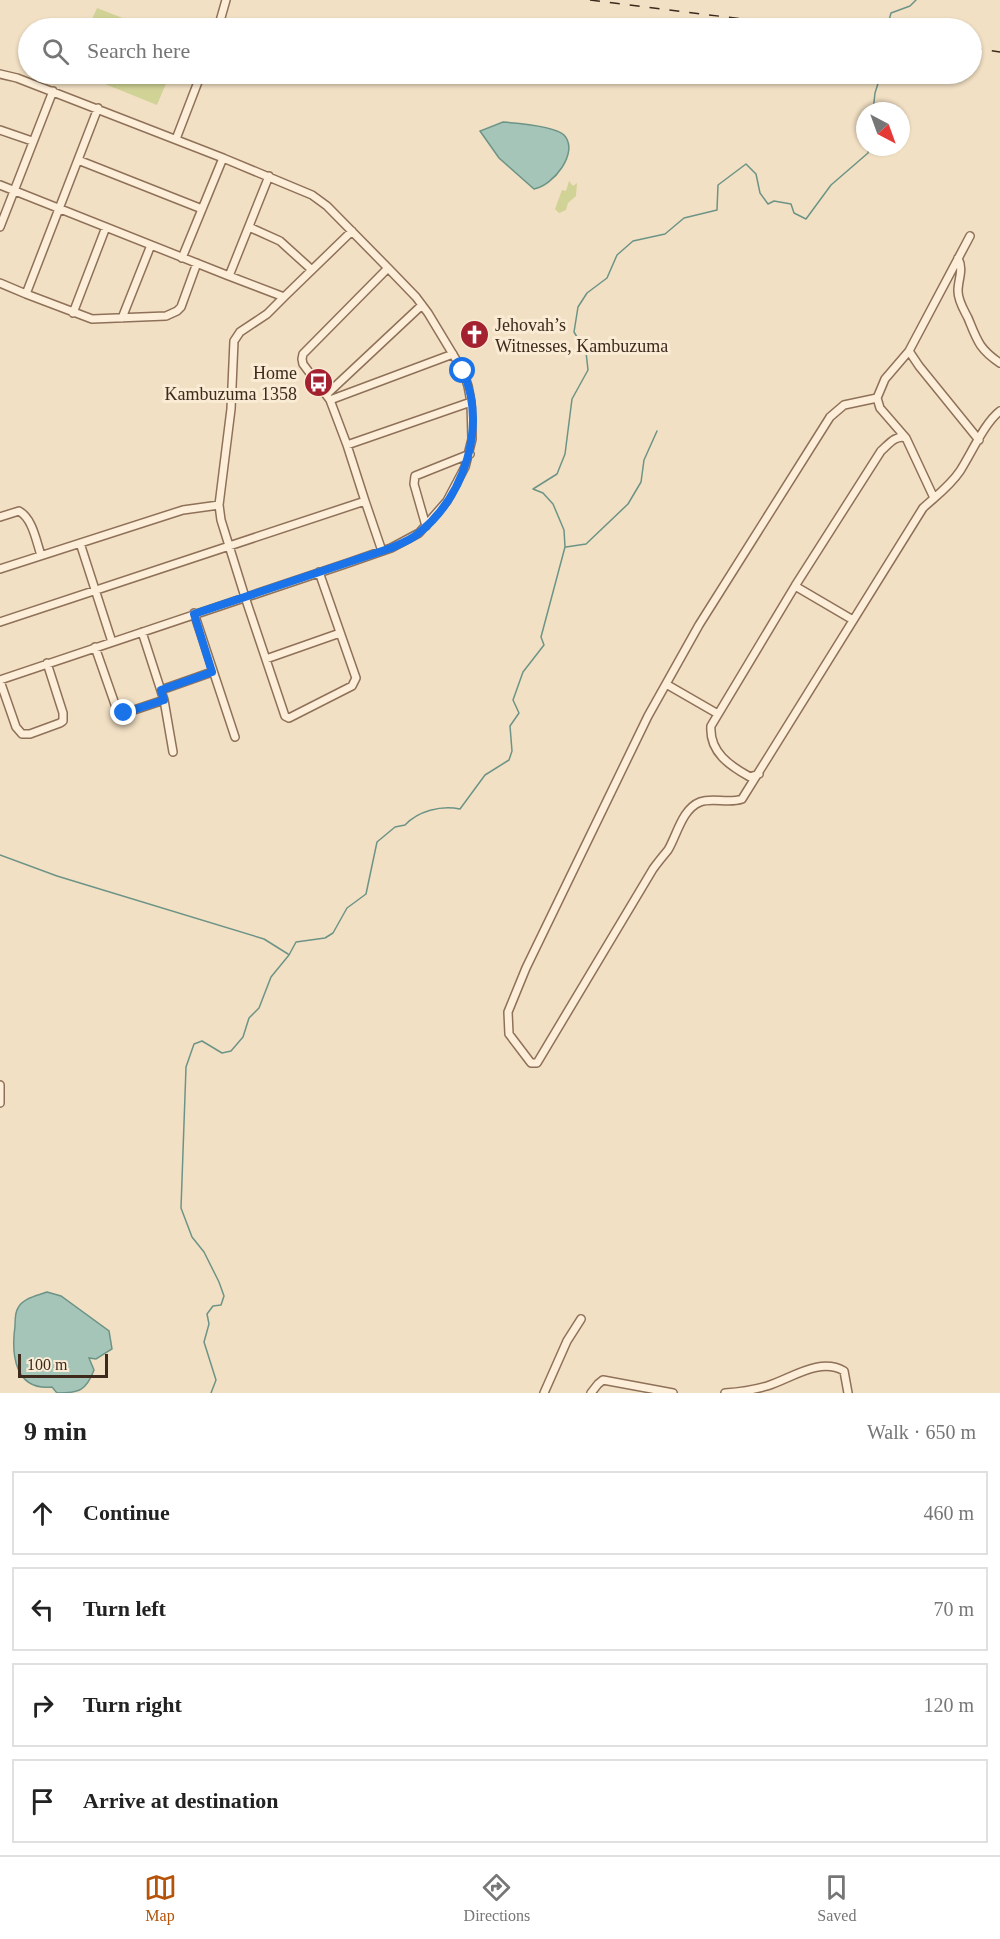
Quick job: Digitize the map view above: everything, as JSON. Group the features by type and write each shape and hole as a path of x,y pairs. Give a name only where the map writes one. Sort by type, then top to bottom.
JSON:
{"street":[{"path":"221,18 226,0"},
{"path":"0,74 18,78"},
{"path":"34,84 269,176 312,195 327,206 422,305 466,378 471,402 472,426 470,454 455,489 426,526 410,539 319,573 47,663 0,680 16,727 22,734 30,734 63,721 63,713 47,663"},
{"path":"176,139 197,84"},
{"path":"0,227 53,91"},
{"path":"26,294 98,108"},
{"path":"0,130 32,141"},
{"path":"182,258 223,158"},
{"path":"78,160 202,209"},
{"path":"229,276 269,176"},
{"path":"0,186 284,297"},
{"path":"73,313 106,227"},
{"path":"249,227 280,241 312,270"},
{"path":"319,573 356,678 352,686 288,718 285,716 221,520 219,505 229,430 234,341 240,332 267,314 352,231"},
{"path":"934,498 906,438 880,408 877,398 885,379 909,351 970,236"},
{"path":"122,318 151,245"},
{"path":"958,258 961,276 958,291 962,308 975,339 990,356 1000,363"},
{"path":"0,283 73,313 98,320 166,316 177,312 183,303 197,263"},
{"path":"382,551 347,445 328,397 303,364 302,359 303,354 388,268"},
{"path":"328,397 422,305"},
{"path":"909,351 979,440"},
{"path":"328,397 453,354"},
{"path":"877,398 844,405 830,417 699,624 648,716 526,968 508,1012 509,1034 531,1063 537,1064 653,869 667,850 684,816 700,802 732,802 742,799 923,508 947,488 994,415 1000,411"},
{"path":"347,445 471,402"},
{"path":"759,774 750,777 723,759 713,745 710,736 711,726 795,586 881,451 898,438 902,436 906,438"},
{"path":"426,526 414,484 415,476 470,454"},
{"path":"0,622 365,501"},
{"path":"0,569 183,510 219,505"},
{"path":"0,517 19,511 23,514 29,521 41,555"},
{"path":"80,543 112,642"},
{"path":"795,586 853,620"},
{"path":"194,614 235,737"},
{"path":"142,632 164,700 173,752"},
{"path":"266,659 340,633"},
{"path":"95,647 117,710 124,713 164,700"},
{"path":"161,690 212,672"},
{"path":"666,684 718,714"},
{"path":"0,1085 0,1102"},
{"path":"544,1393 567,1341 581,1319"},
{"path":"725,1393 767,1386 813,1368 834,1365 844,1371 848,1393"},
{"path":"591,1393 603,1380 673,1393"}],"green space":[{"path":"97,8 122,18 92,18"},
{"path":"105,84 166,84 157,105"},
{"path":"569,181 573,186 577,183 576,196 568,203 566,210 559,213 555,209 562,190 566,191"}],"shaded area":[{"path":"503,122 544,127 564,135 569,150 567,159 549,182 534,189 499,158 480,131"},
{"path":"47,1292 61,1296 109,1331 112,1349 96,1359 89,1358 94,1370 85,1387 76,1391 57,1393 52,1387 40,1387 30,1383 18,1369 15,1359 14,1337 17,1310 27,1300"}],"waterway":[{"path":"890,18 891,13 910,6 916,0"},
{"path":"874,102 878,84"},
{"path":"211,1393 216,1380 204,1342 209,1324 207,1314 213,1306 221,1305 224,1296 204,1252 192,1237 181,1208 186,1067 194,1044 202,1041 222,1053 231,1051 243,1037 249,1018 259,1008 271,977 289,955 296,942 325,938 333,933 347,908 366,894 377,842 395,827 405,825 416,816 430,810 460,809 485,775 509,760 512,751 510,726 519,713 513,700 523,672 544,645 541,637 565,547 564,530 553,504 543,493 533,489 557,474 565,454 572,399 588,370 586,352 574,332 578,307 587,293 607,278 617,255 633,241 665,234 684,218 717,210 718,185 746,164 756,174 760,193 768,204 774,201 791,204 794,213 806,219 831,185 865,156"},
{"path":"566,547 586,544 628,504 641,482 644,460 657,431"},
{"path":"0,855 57,876 264,939 288,954"}],"railway":[{"path":"590,0 734,18"},
{"path":"982,49 1000,52"}],"place":[{"name":"Jehovah’s Witnesses, Kambuzuma","path":"474,335"},
{"name":"Home Kambuzuma 1358","path":"318,383"}],"route":[{"path":"124,713 164,700 161,690 212,672 194,614 391,548 410,539 426,526 455,489 470,454 471,402 463,371"}]}
